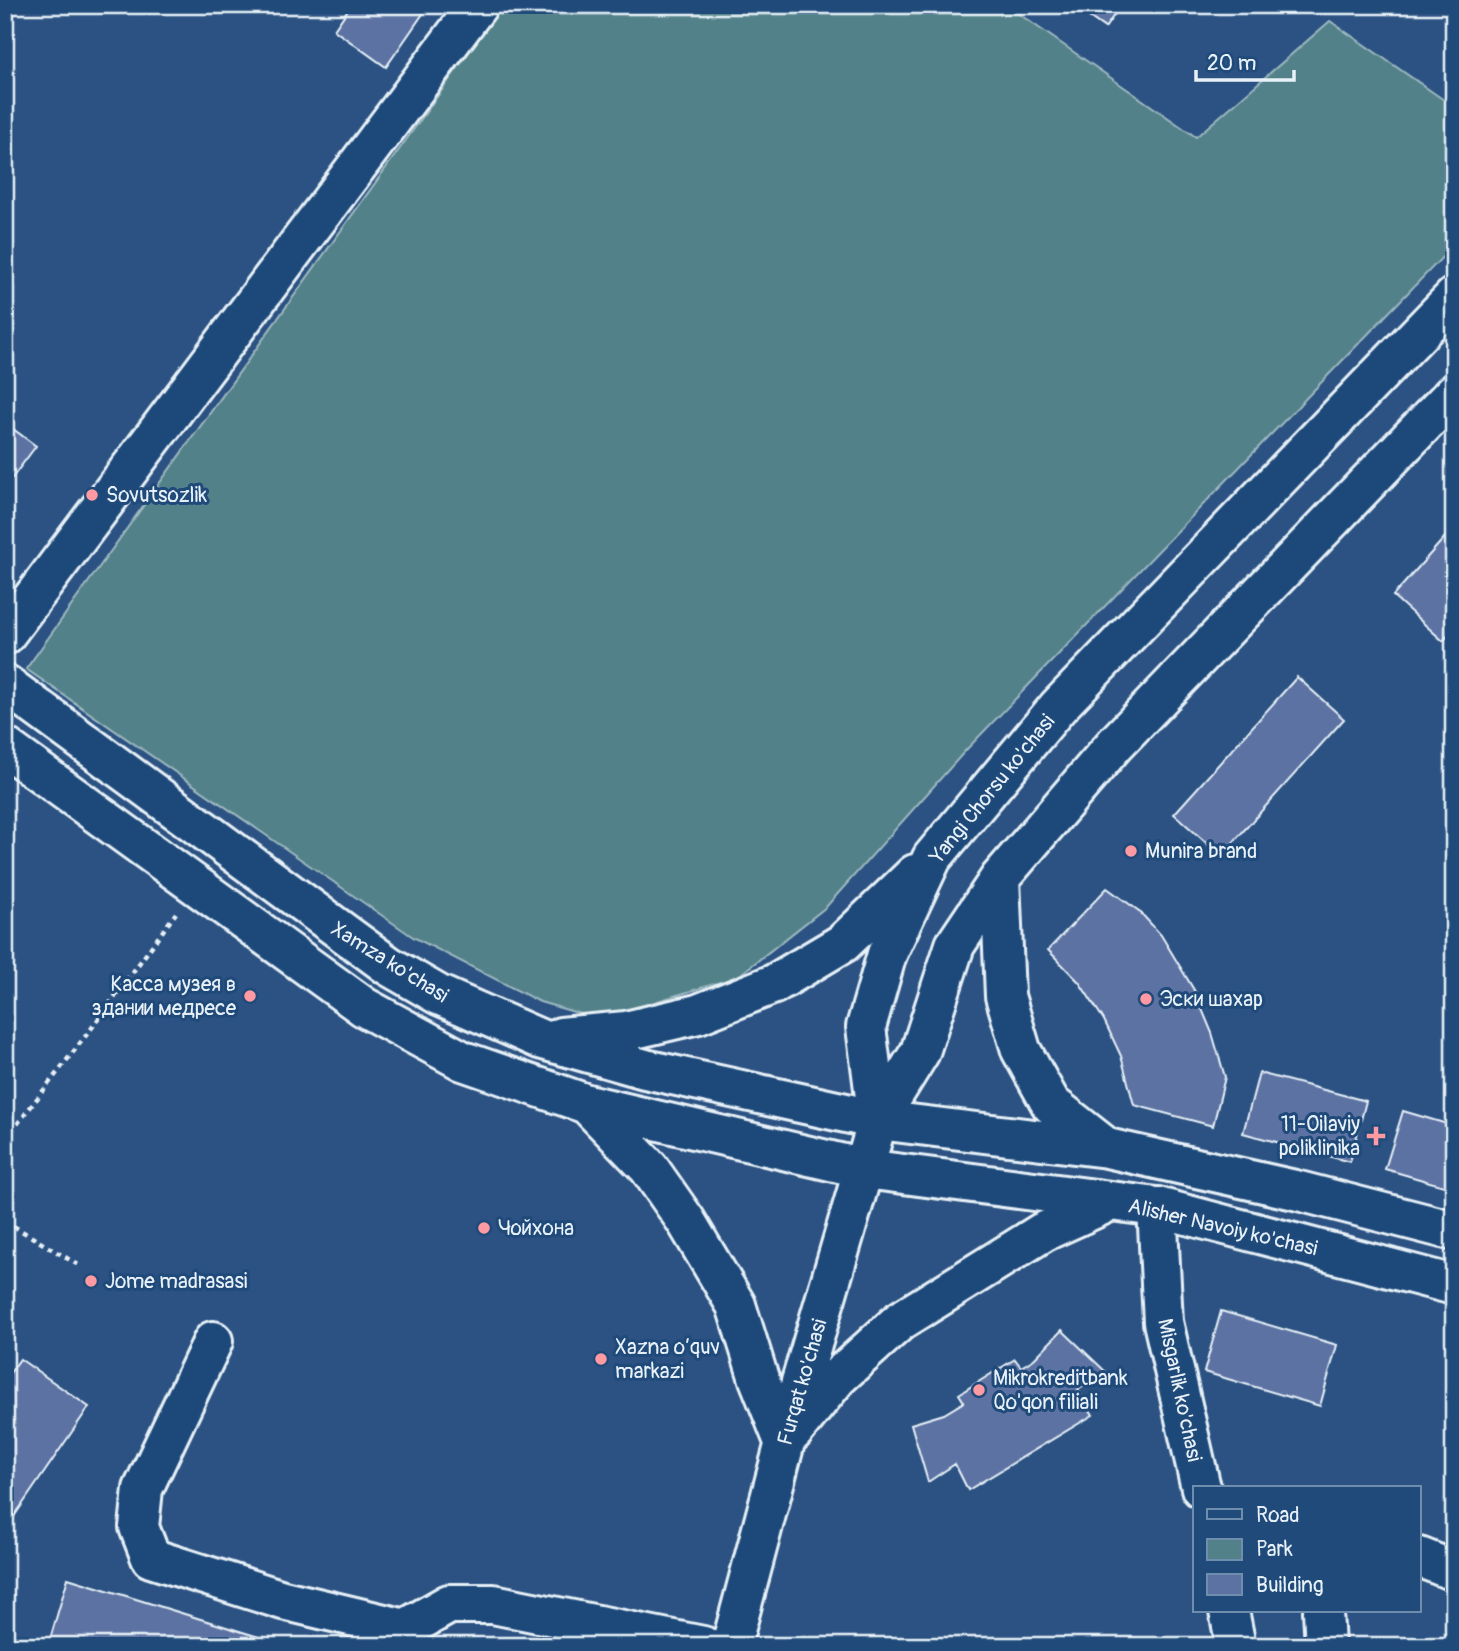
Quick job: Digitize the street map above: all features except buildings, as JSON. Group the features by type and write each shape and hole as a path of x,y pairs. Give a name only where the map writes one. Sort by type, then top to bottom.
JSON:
{"main road":[{"path":"5,635 478,5"},
{"name":"Yangi Chorsu ko'chasi","path":"878,1120 866,1027 887,954 932,858 1058,707 1454,297"},
{"path":"1454,393 1115,744 1000,878 955,946 920,1052 878,1120 1107,1148 1295,1190 1454,1231"},
{"name":"Xamza ko'chasi","path":"5,684 389,966 439,995 540,1039 645,1069 878,1120"},
{"path":"5,747 364,1007 463,1061 587,1104 865,1169"},
{"path":"540,1039 626,1031 698,1014 774,984 843,943 932,858"},
{"path":"1000,878 1005,996 1021,1050 1051,1104 1107,1148"},
{"path":"587,1104 649,1168 686,1221 736,1306 759,1380 785,1442 837,1378 900,1321 1043,1232 1109,1202"},
{"name":"Furqat ko'chasi","path":"731,1646 785,1442 878,1120"},
{"name":"Alisher Navoiy ko'chasi","path":"865,1169 1157,1207 1454,1285"},
{"name":"Misgarlik ko'chasi","path":"1157,1207 1163,1322 1201,1486"},
{"path":"213,1341 143,1489 139,1527 151,1558 283,1600 405,1629 449,1604 493,1604 703,1646"},
{"path":"1420,1557 1454,1571"},
{"path":"1228,1612 1236,1646"},
{"path":"1323,1612 1325,1646"}],"path":[{"path":"5,1140 91,1029 197,884"},
{"path":"5,1221 80,1266"}],"green space":[{"path":"503,5 1006,5 1196,137 1330,21 1454,107 1454,245 966,750 826,907 737,977 598,1019 540,1002 413,937 26,669"}],"place":[{"name":"Sovutsozlik","path":"92,495"},
{"name":"Munira brand","path":"1131,851"},
{"name":"Касса музея в здании медресе","path":"250,996"},
{"name":"Эски шахар","path":"1146,999"},
{"name":"11-Oilaviy poliklinika","path":"1376,1136"},
{"name":"Чойхона","path":"484,1228"},
{"name":"Jome madrasasi","path":"91,1281"},
{"name":"Xazna o’quv markazi","path":"601,1359"},
{"name":"Mikrokreditbank Qo'qon filiali","path":"979,1390"}]}
